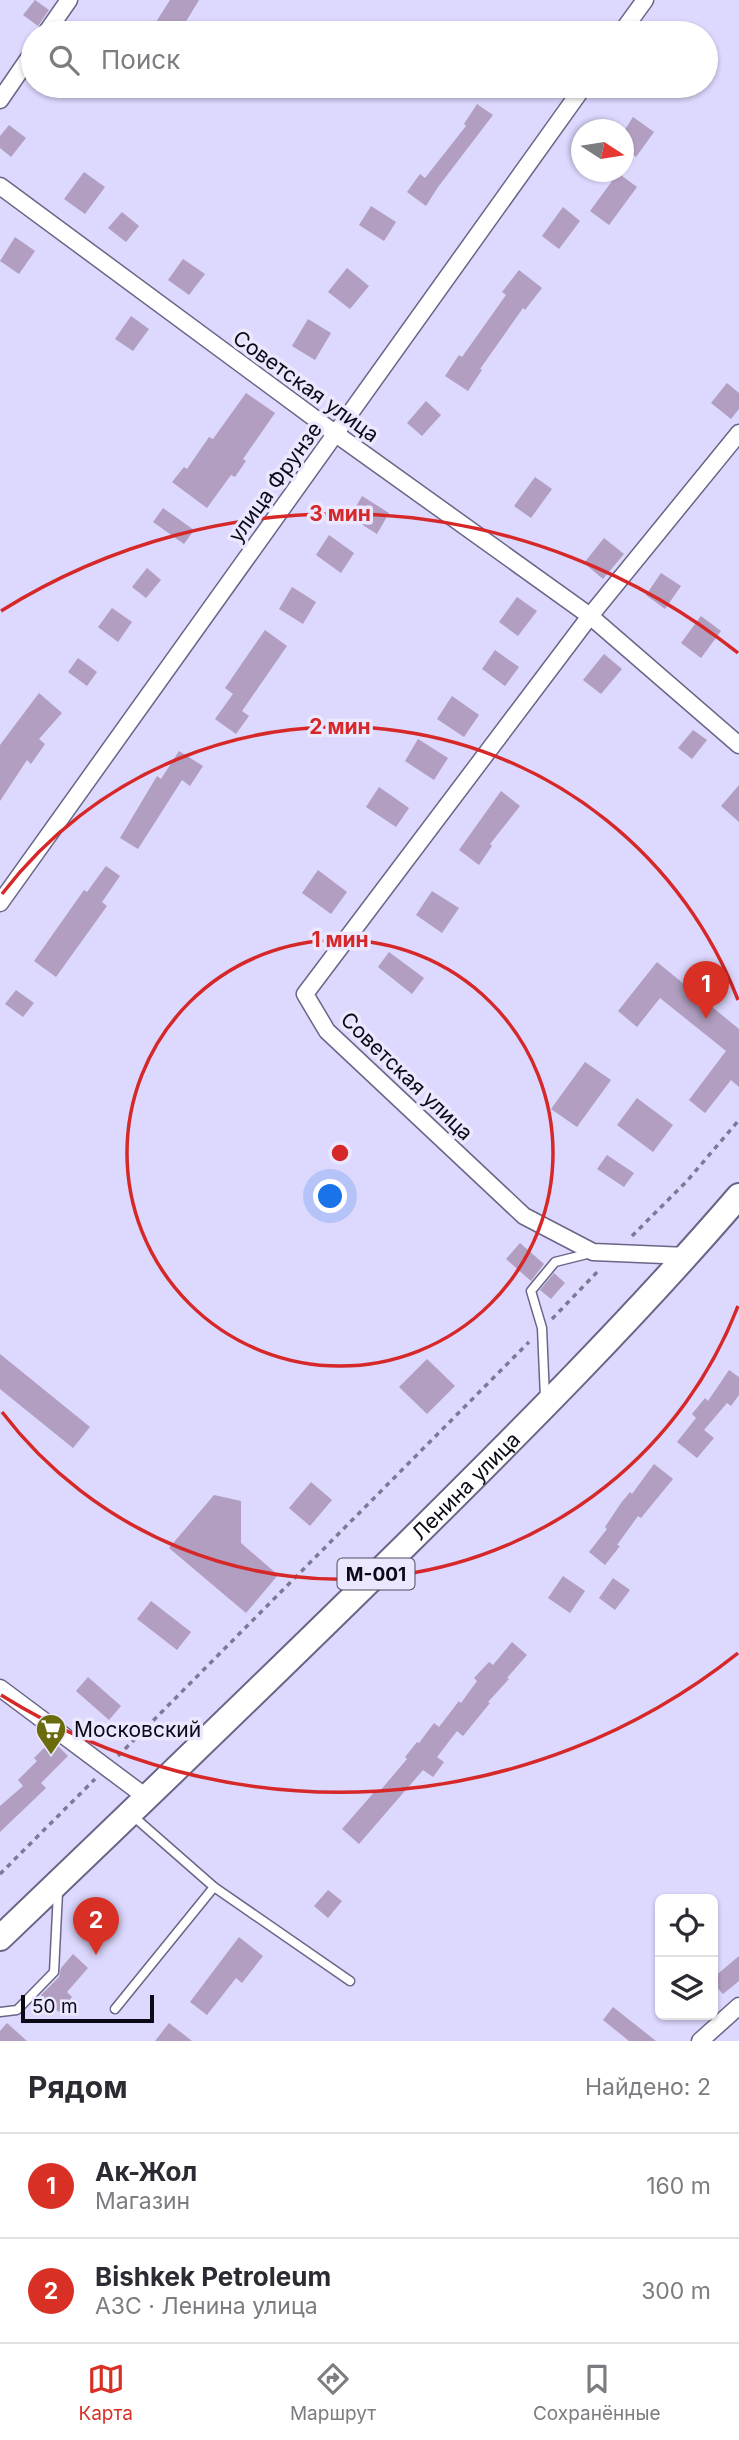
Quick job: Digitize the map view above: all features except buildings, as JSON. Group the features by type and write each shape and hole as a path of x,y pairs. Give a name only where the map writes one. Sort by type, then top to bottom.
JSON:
{"main road":[{"name":"Ленина улица","path":"0,1938 303,1647 546,1407 687,1256 739,1196"}],"street":[{"path":"54,21 69,0"},
{"path":"630,21 645,0"},
{"path":"0,100 21,69"},
{"name":"улица Фрунзе","path":"0,903 575,98"},
{"name":"Советская улица","path":"1,190 590,615 739,745"},
{"name":"Советская улица","path":"687,1256 593,1252 524,1216 327,1031 305,994 590,615 739,433"},
{"path":"0,1688 106,1768 138,1805"},
{"path":"700,2041 739,2006"}],"lane":[{"path":"546,1407 542,1328 531,1291 555,1262 593,1252"},
{"path":"138,1805 214,1887 350,1981"},
{"path":"0,2012 17,2010 54,1972 59,1882"},
{"path":"115,2009 214,1887"}],"path":[{"path":"0,1874 687,1181 739,1120"}],"place":[{"name":"Ак-Жол","path":"706,1019"},
{"name":"Московский","path":"51,1756"},
{"name":"Bishkek Petroleum","path":"96,1955"}]}
